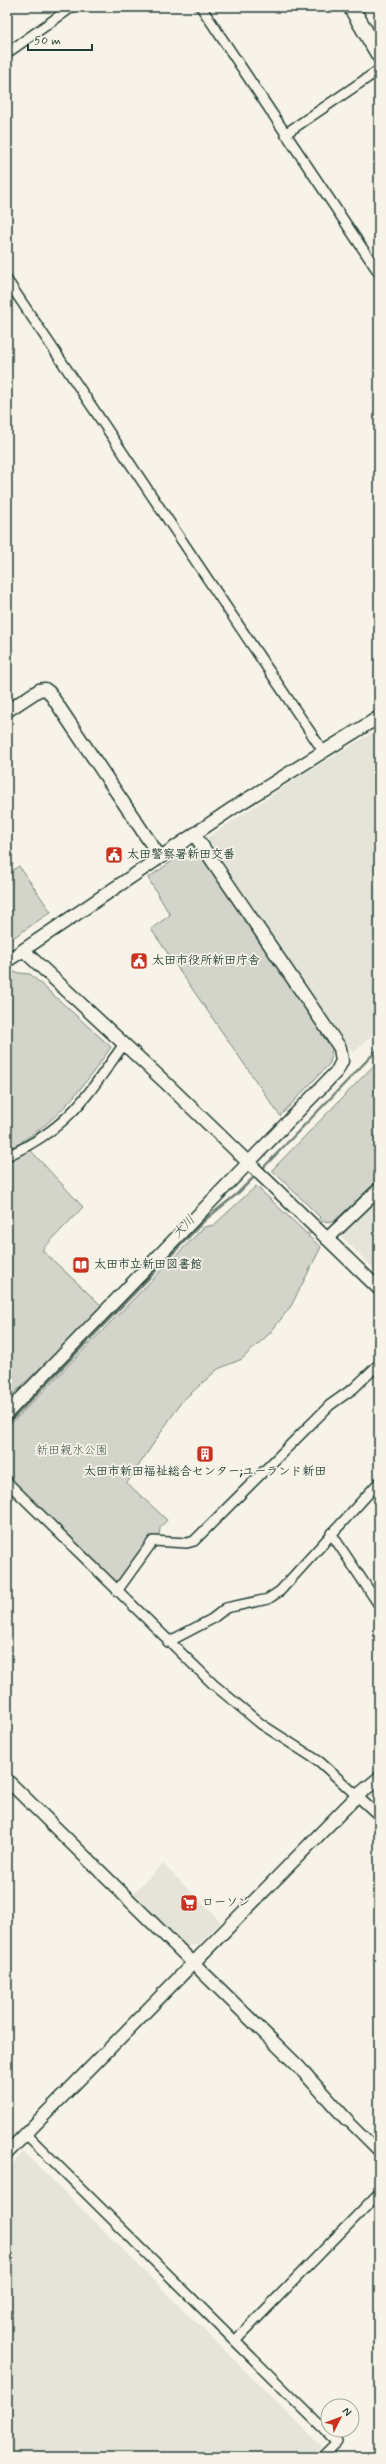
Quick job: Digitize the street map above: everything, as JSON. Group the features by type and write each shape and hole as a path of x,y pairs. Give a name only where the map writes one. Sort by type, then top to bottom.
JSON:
{"main road":[{"path":"351,7 379,55"}],"street":[{"path":"7,53 72,7"},
{"path":"201,7 379,273"},
{"path":"285,134 379,70"},
{"path":"7,280 323,751"},
{"path":"7,711 39,690 45,689 49,692 160,857"},
{"path":"7,961 194,834 379,717"},
{"path":"7,1413 251,1165 337,1071 342,1061 340,1048 194,834"},
{"path":"23,950 124,1044 379,1289"},
{"path":"7,1156 27,1147 62,1124 86,1097 124,1044"},
{"path":"327,1239 379,1189"},
{"path":"117,1591 153,1541 187,1543 194,1541 330,1405 354,1388 379,1364"},
{"path":"7,1482 168,1642 239,1706 320,1762 358,1795 379,1816"},
{"path":"168,1642 212,1619 226,1608 268,1599 274,1595 284,1587 331,1533 379,1482"},
{"path":"331,1533 379,1605"},
{"path":"7,2153 358,1795 379,1778"},
{"path":"7,1780 302,2071 379,2152"},
{"path":"26,2134 337,2442 322,2457"},
{"path":"235,2341 379,2194"}],"shaded area":[{"path":"379,729 379,1029 353,1053 207,840 208,837 302,775"},
{"path":"379,1197 379,1274 343,1238 342,1233"},
{"path":"163,1864 221,1922 198,1945 186,1946 133,1893"},
{"path":"24,2152 321,2446 310,2457 7,2457 7,2169"}],"green space":[{"path":"194,846 332,1048 330,1063 280,1116 151,929 170,915 148,878"},
{"path":"19,866 51,912 7,942 7,874"},
{"path":"11,972 30,974 111,1047 82,1087 60,1111 49,1122 22,1141 83,1207 42,1250 103,1307 7,1400 7,974"},
{"name":"新田親水公園","path":"379,1060 379,1180 333,1222 323,1221 308,1236 321,1247 291,1306 270,1333 242,1359 218,1369 182,1401 127,1483 167,1520 160,1528 159,1538 119,1581 112,1581 7,1477 7,1428 204,1227 214,1225 256,1186 307,1234 321,1218 272,1170"}],"waterway":[{"name":"大川","path":"261,1170 379,1048"},
{"name":"大川","path":"7,1425 206,1219 237,1194 256,1175"}],"place":[{"name":"太田警察署新田交番","path":"114,855"},
{"name":"太田市役所新田庁舎","path":"139,961"},
{"name":"太田市立新田図書館","path":"81,1265"},
{"name":"太田市新田福祉総合センター;ユーランド新田","path":"205,1454"},
{"name":"ローソン","path":"189,1903"}]}
